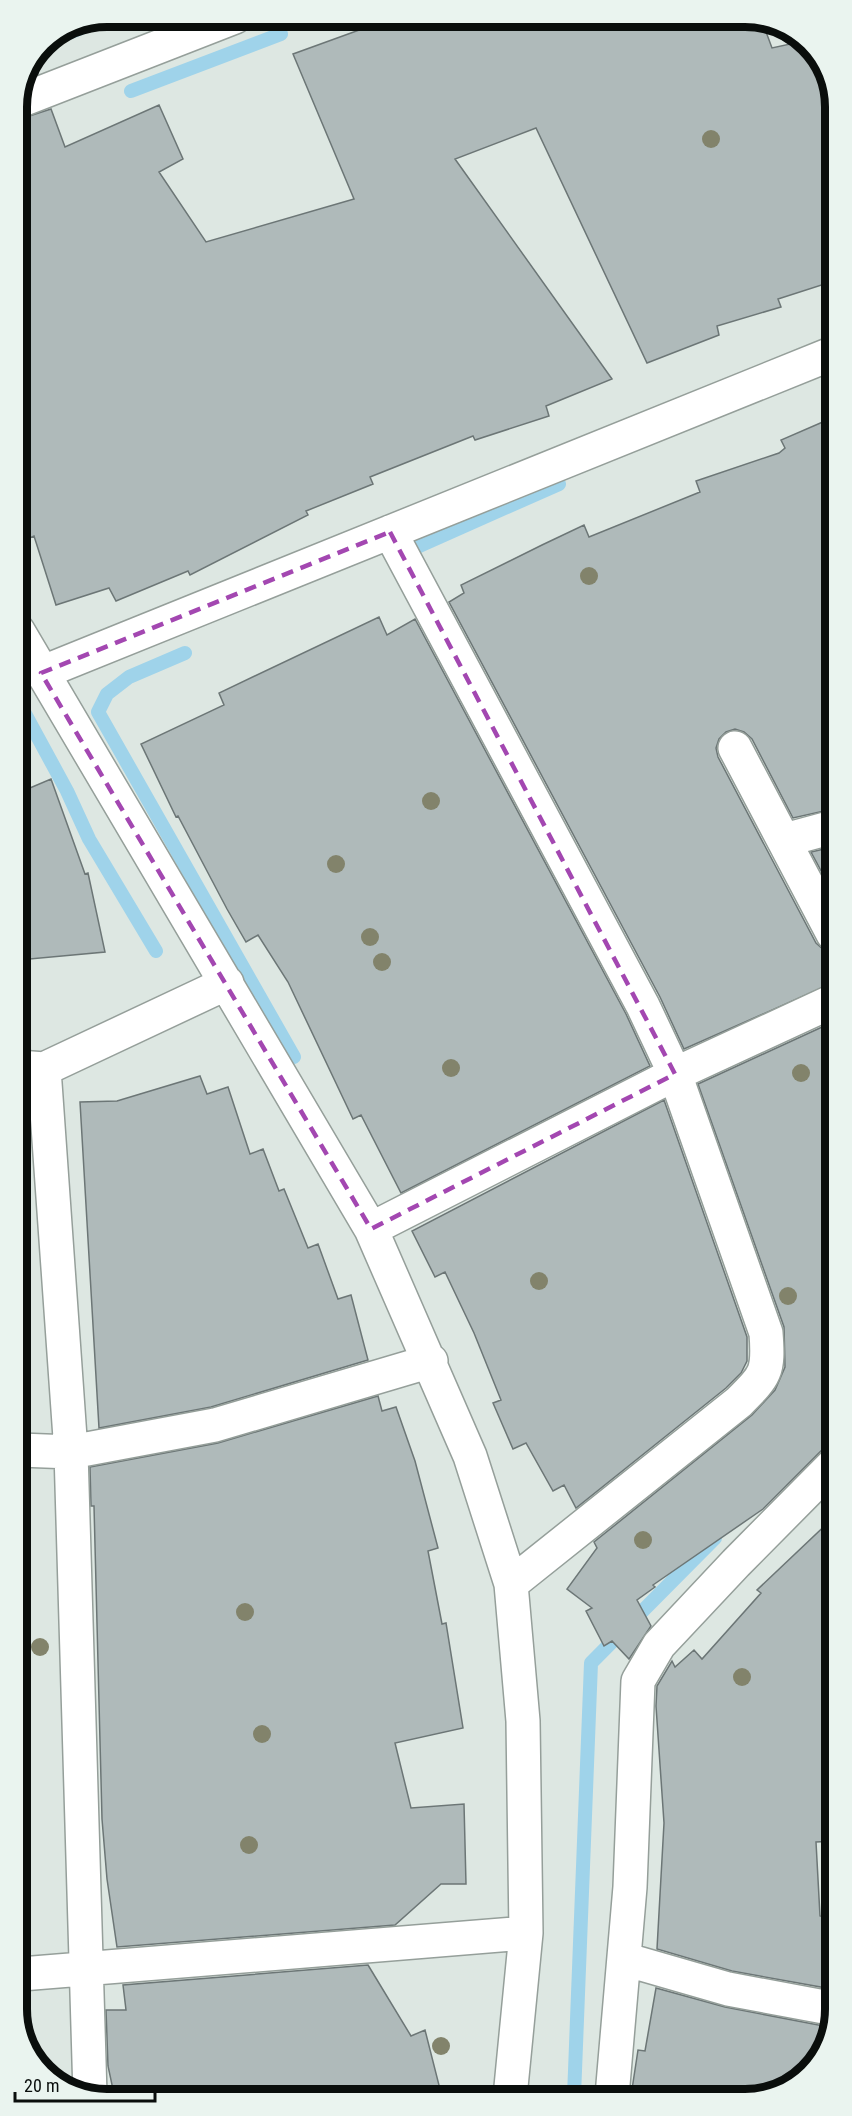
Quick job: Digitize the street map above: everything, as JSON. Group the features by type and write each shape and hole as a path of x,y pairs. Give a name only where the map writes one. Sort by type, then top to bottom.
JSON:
{"street":[{"path":"28,98 198,27"},
{"path":"41,673 825,356"},
{"path":"390,532 643,1006 675,1074 766,1333 768,1363 758,1383 739,1402 511,1584"},
{"path":"27,647 371,1228 470,1456 511,1584 524,1721 526,1933 511,2089"},
{"path":"735,748 825,918"},
{"path":"785,840 825,829"},
{"path":"90,2087 84,1970 71,1452 32,1068 227,983"},
{"path":"371,1228 675,1074 825,1005"},
{"path":"27,1450 71,1452 216,1425 430,1361"},
{"path":"613,2089 630,1887 638,1681 659,1645 825,1473"},
{"path":"27,1974 526,1933"},
{"path":"624,1959 728,1989 825,2007"}],"highlighted area":[{"path":"390,532 675,1074 371,1229 41,673"}],"building":[{"path":"367,27 750,27 765,30 772,48 794,43 802,50 812,62 821,81 825,107 825,284 778,299 781,307 717,326 719,335 647,363 536,128 455,159 612,379 546,406 549,416 475,440 473,436 370,477 373,484 306,511 308,515 190,575 188,571 116,601 109,588 56,605 34,536 27,539 27,117 51,109 65,147 159,105 183,159 159,172 206,242 354,199 293,54"},
{"path":"825,421 825,811 793,818 752,739 744,732 735,729 726,732 719,739 716,748 718,757 816,943 825,950 825,987 684,1049 660,997 449,602 464,593 461,585 584,525 589,537 700,492 696,481 779,453 785,448 781,440"},
{"path":"379,617 387,635 415,619 626,1014 650,1066 401,1193 361,1115 353,1119 288,982 258,935 246,942 178,816 176,817 141,744 224,705 219,693"},
{"path":"51,779 85,874 88,873 105,952 27,959 27,789"},
{"path":"825,849 825,878 811,852"},
{"path":"825,1026 825,1449 763,1509 653,1585 655,1587 637,1600 651,1626 629,1659 612,1641 604,1646 586,1611 592,1608 567,1589 597,1548 594,1542 752,1415 775,1390 785,1367 784,1327 698,1084"},
{"path":"200,1076 207,1094 228,1087 250,1154 263,1149 279,1191 284,1189 308,1248 318,1244 338,1299 351,1295 368,1360 211,1407 99,1428 80,1102 117,1101"},
{"path":"664,1100 747,1337 747,1361 741,1373 726,1388 576,1508 564,1485 553,1491 526,1443 513,1449 493,1403 501,1400 474,1333 445,1272 435,1277 412,1231"},
{"path":"378,1396 382,1411 396,1407 415,1461 438,1548 428,1551 442,1624 446,1623 463,1728 395,1743 411,1808 464,1804 466,1884 441,1884 395,1925 117,1947 107,1879 102,1819 94,1506 91,1506 90,1467 218,1443"},
{"path":"825,1526 825,1842 816,1842 820,1916 825,1917 825,1988 732,1971 657,1949 664,1823 656,1706 657,1686 672,1661 675,1667 694,1650 702,1659 761,1593 757,1590"},
{"path":"368,1965 411,2036 425,2030 440,2089 113,2089 108,2066 106,2010 126,2010 123,1985"},
{"path":"656,1988 725,2007 823,2026 812,2054 802,2066 780,2081 761,2087 632,2089 638,2050 645,2051"}],"waterway":[{"path":"131,91 281,34"},
{"path":"410,550 559,484"},
{"path":"185,653 129,677 107,694 98,712 294,1057"},
{"path":"27,717 67,791 89,839 156,951"},
{"path":"574,2089 591,1663 715,1538"}]}
